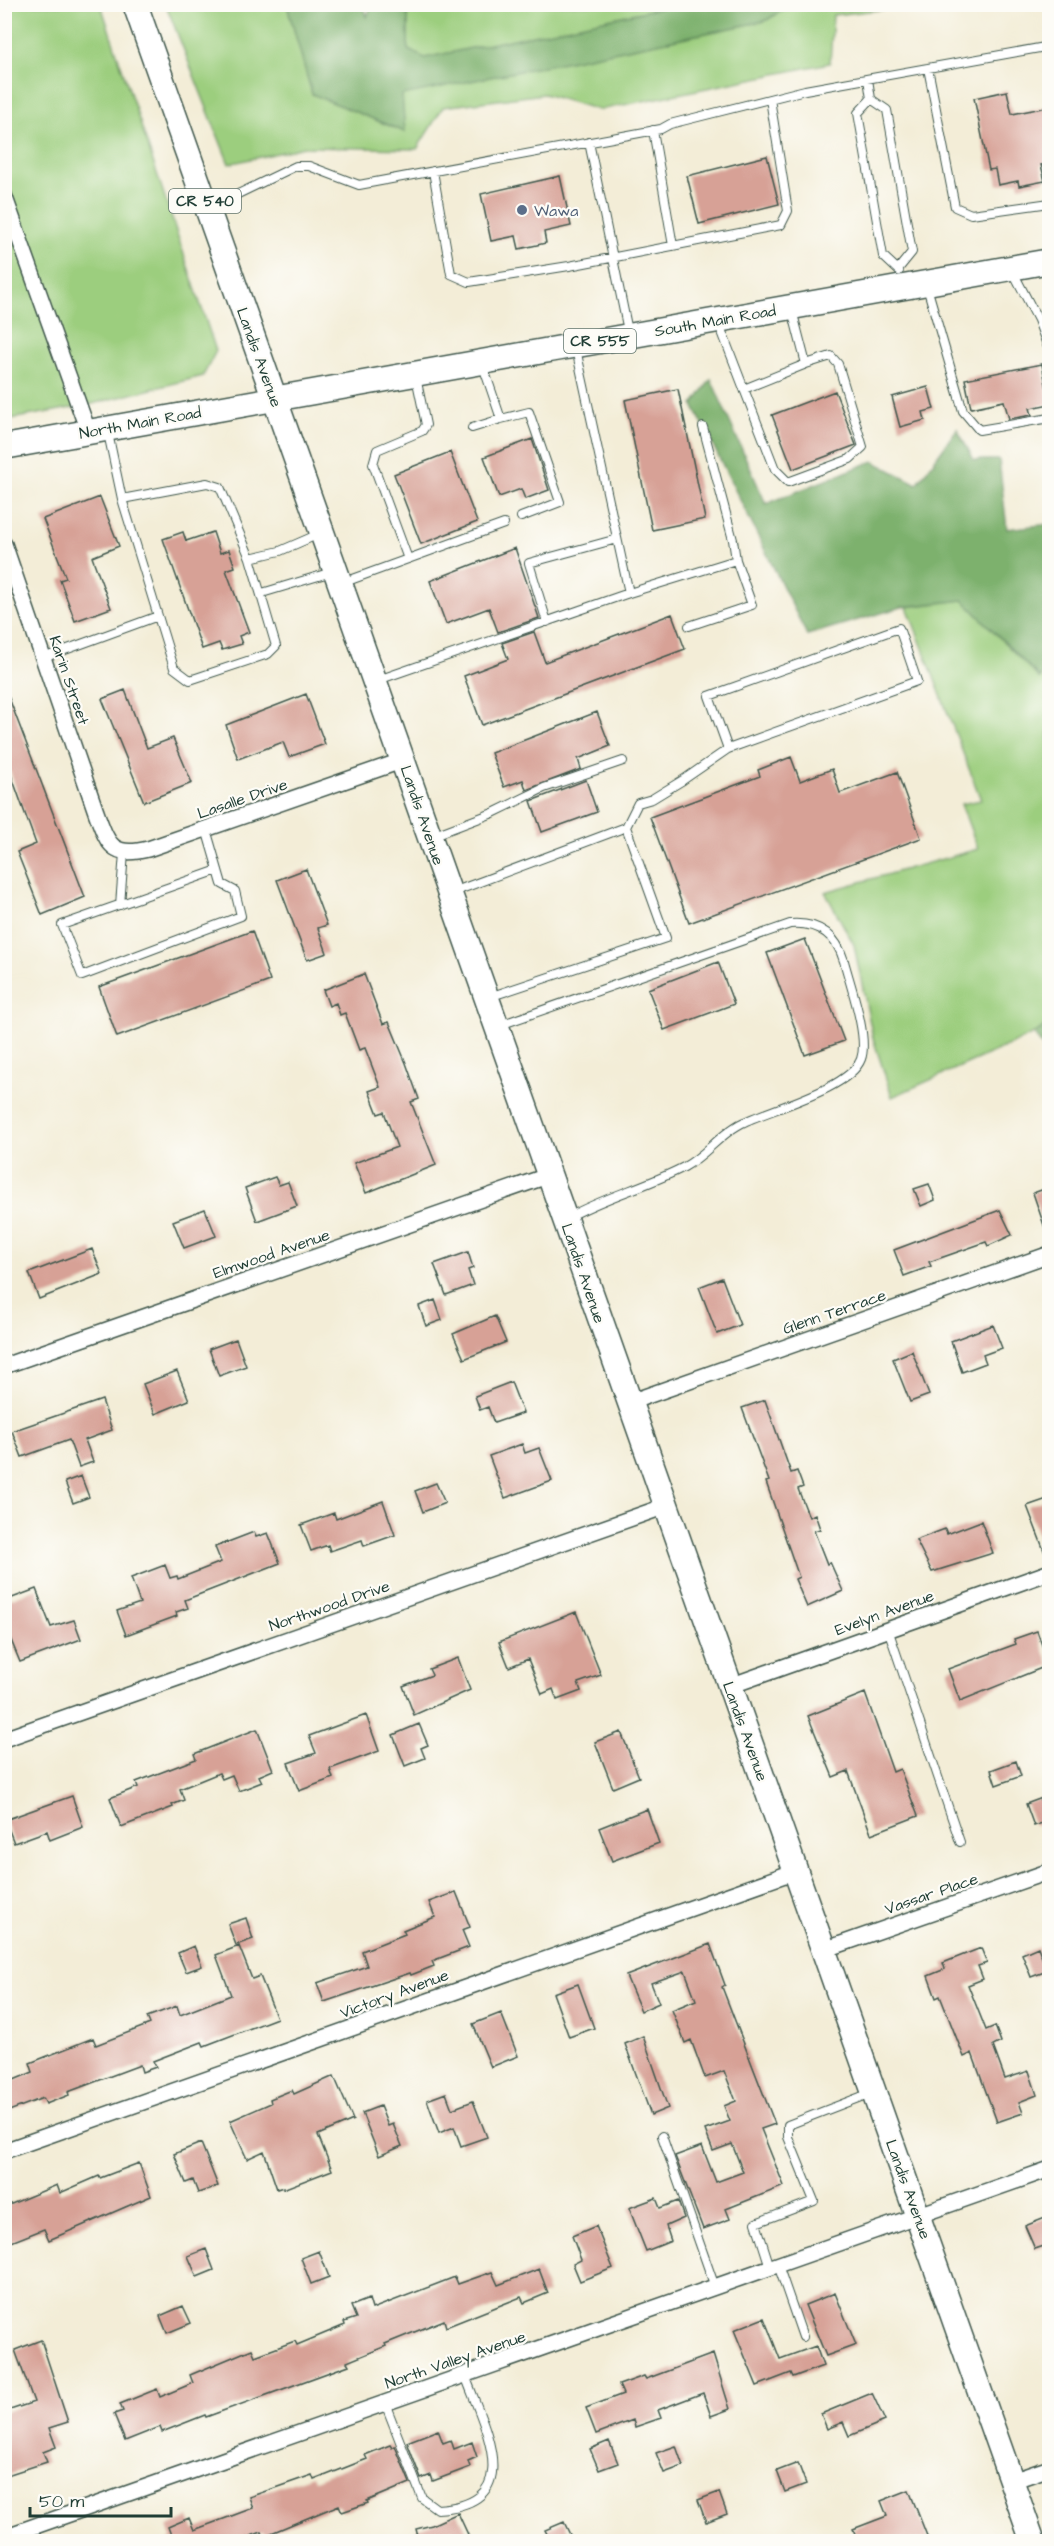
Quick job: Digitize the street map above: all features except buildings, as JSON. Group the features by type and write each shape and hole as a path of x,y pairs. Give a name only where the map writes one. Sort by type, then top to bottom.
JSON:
{"main road":[{"name":"Landis Avenue","path":"135,4 1033,2541"},
{"name":"South Main Road","path":"275,397 792,307 909,280 1050,261"},
{"name":"North Main Road","path":"4,447 275,397"}],"street":[{"path":"4,195 98,430"},
{"name":"Karin Street","path":"4,544 101,828 114,849 124,853"},
{"name":"Lasalle Drive","path":"124,853 148,849 404,760"},
{"name":"Elmwood Avenue","path":"4,1366 550,1175"},
{"name":"Glenn Terrace","path":"630,1402 1050,1254"},
{"name":"Northwood Drive","path":"4,1739 666,1506"},
{"name":"Evelyn Avenue","path":"730,1686 1050,1572"},
{"name":"Victory Avenue","path":"4,2151 796,1871"},
{"name":"Vassar Place","path":"824,1950 1050,1871"},
{"name":"North Valley Avenue","path":"4,2537 1050,2169"},
{"path":"1012,2481 1050,2468"}],"lane":[{"path":"208,209 296,166 309,166 358,185 653,130 770,99 868,79 1045,47 1050,48"},
{"path":"928,68 955,207 971,214 1050,202"},
{"path":"868,79 871,99 887,110 912,252 909,280"},
{"path":"433,171 452,274 469,282 781,225 788,211 770,99"},
{"path":"871,99 858,113 883,256 909,280 963,411 979,430 1050,418"},
{"path":"653,130 673,246"},
{"path":"590,142 615,257 629,336"},
{"path":"1011,268 1038,320 1050,353"},
{"path":"792,307 806,364"},
{"path":"717,320 775,469 782,478 788,482 850,459 863,447 838,364 831,357 825,356 744,389"},
{"path":"575,345 629,593"},
{"path":"481,361 501,419"},
{"path":"408,559 373,464 377,450 422,431 426,425 416,373"},
{"path":"472,428 529,412 560,502 521,517"},
{"path":"689,626 752,605 736,560 733,540 703,427"},
{"path":"98,430 122,499 174,668 190,680 268,654 276,646 262,593 225,493 213,483 122,499"},
{"path":"262,593 339,577 408,559 504,524"},
{"path":"250,558 280,551 323,532"},
{"path":"547,622 529,563 617,539"},
{"path":"376,681 629,593 736,560"},
{"path":"43,658 158,616"},
{"path":"451,893 626,827 639,803 652,799 728,749 917,681 898,628 709,696 728,749"},
{"path":"431,836 494,813 544,788 623,761"},
{"path":"487,997 666,938 626,827"},
{"path":"206,829 218,870 222,884 235,891 241,916 82,976 62,925 218,870"},
{"path":"120,905 124,853"},
{"path":"498,1026 790,924 804,923 818,926 832,937 841,952 861,1032 861,1059 849,1075 833,1085 739,1124 686,1166 596,1202 565,1218"},
{"path":"888,1629 960,1842"},
{"path":"803,2337 756,2223 814,2201 788,2137 788,2126 875,2092"},
{"path":"662,2136 715,2287"},
{"path":"385,2403 422,2498 437,2509 471,2503 486,2492 494,2473 490,2445 465,2375"}],"green space":[{"path":"5,5 101,5 216,351 203,376 88,405 5,420"},
{"path":"166,5 287,5 312,94 405,132 401,95 765,21 792,5 924,5 833,15 830,63 599,110 544,94 443,107 417,149 304,147 229,164"},
{"path":"287,5 364,5 367,17 371,5 408,5 408,50 425,58 674,5 792,5 765,21 402,95 405,132 312,94"},
{"path":"408,5 674,5 425,58 408,50"},
{"path":"711,379 766,504 873,461 917,484 957,429 974,460 999,460 1007,529 1049,524 1049,665 1040,678 963,600 902,607 807,635 693,405"},
{"path":"963,600 1039,678 1049,665 1049,1023 1034,1034 892,1097 873,1038 854,945 825,892 978,849 961,804 981,800 907,607"},
{"path":"1049,1023 1049,1057 1034,1034"}],"place":[{"name":"Wawa","path":"522,210"}]}
